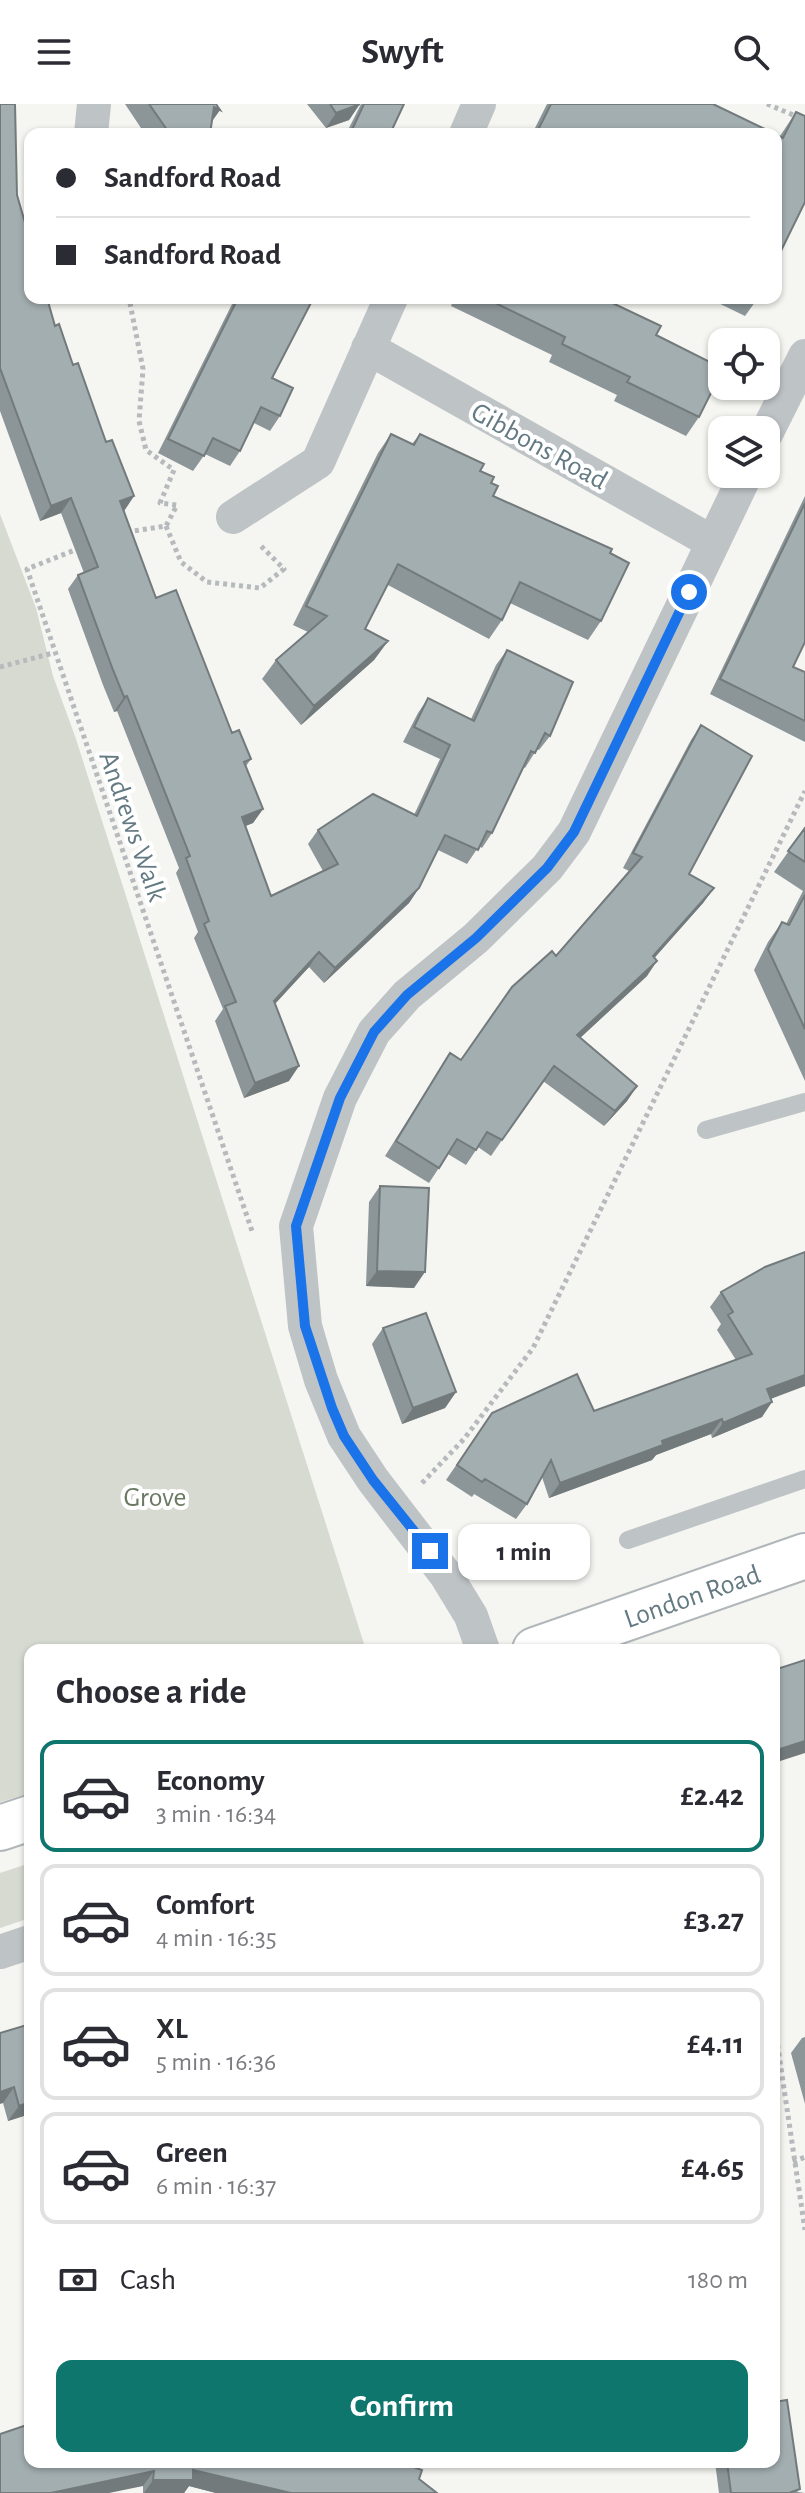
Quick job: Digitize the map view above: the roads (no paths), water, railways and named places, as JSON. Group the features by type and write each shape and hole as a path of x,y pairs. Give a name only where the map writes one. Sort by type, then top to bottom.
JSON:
{"main road":[{"name":"London Road","path":"552,1644 805,1556"},
{"path":"0,1828 24,1820"}],"street":[{"path":"92,128 94,104"},
{"path":"469,128 479,104"},
{"path":"233,517 318,462 388,304"},
{"name":"Gibbons Road","path":"368,348 712,542"},
{"path":"775,416 805,356"},
{"path":"481,1644 471,1616 446,1575 395,1510 344,1436 321,1380 305,1326 296,1226 340,1098 374,1032 407,995 476,938 547,868 574,832 739,488"},
{"path":"0,1952 24,1944"}],"lane":[{"path":"706,1130 805,1102"},
{"path":"628,1540 805,1479"}],"park label":[{"name":"Grove","path":"155,1496"}]}
